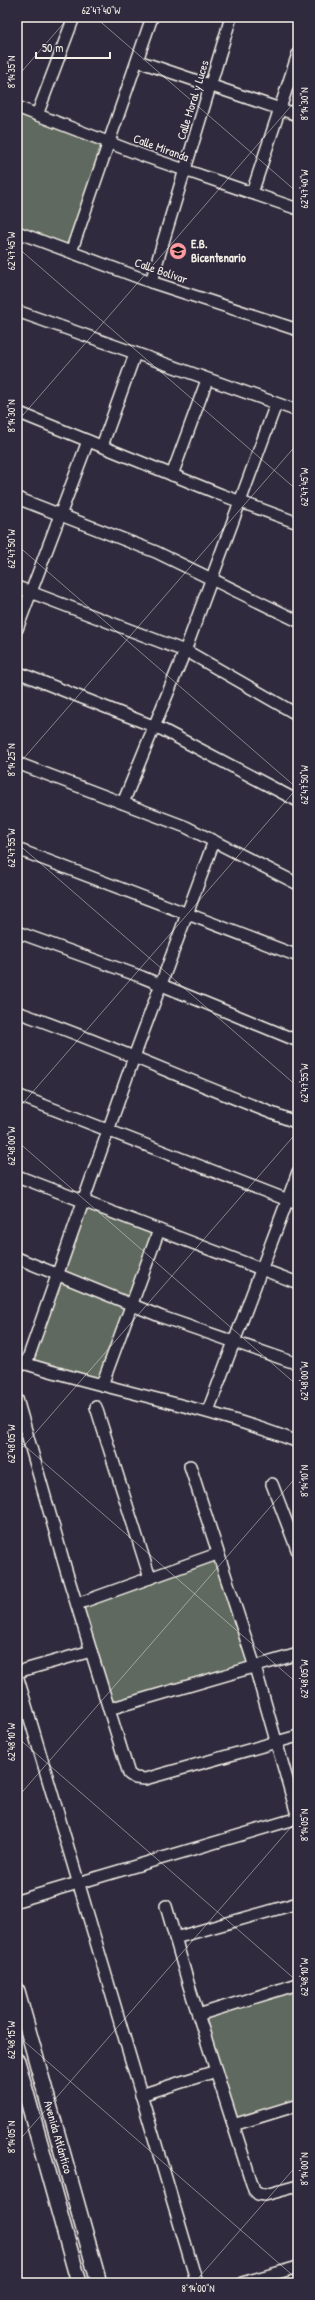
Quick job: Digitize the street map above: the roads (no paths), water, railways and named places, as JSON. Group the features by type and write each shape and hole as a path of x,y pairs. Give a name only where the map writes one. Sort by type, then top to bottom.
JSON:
{"street":[{"path":"37,115 74,17"},
{"path":"71,252 110,143 152,17"},
{"name":"Calle Moral y Luces","path":"151,282 231,17"},
{"path":"252,193 298,54"},
{"path":"138,61 298,115"},
{"name":"Calle Miranda","path":"17,107 110,143 298,209"},
{"name":"Calle Bolívar","path":"17,232 151,282 298,330"},
{"path":"17,311 207,380 298,411"},
{"path":"102,446 135,354"},
{"path":"172,474 207,380"},
{"path":"123,803 185,651 276,404"},
{"path":"17,412 240,502 298,523"},
{"path":"17,629 88,441"},
{"path":"17,498 156,552 298,621"},
{"path":"17,587 185,651 220,669 298,715"},
{"path":"17,672 182,739 298,801"},
{"path":"17,763 123,803 214,841 298,884"},
{"path":"214,841 162,985 134,1057 110,1131 58,1274 21,1362 102,1385 208,1411 297,1438"},
{"path":"17,849 298,956"},
{"path":"17,932 162,985 298,1041"},
{"path":"17,1012 134,1057 244,1103 298,1123"},
{"path":"17,1095 298,1204"},
{"path":"208,1411 298,1172"},
{"path":"17,1176 298,1283"},
{"path":"102,1385 130,1304 159,1230"},
{"path":"17,1258 162,1317 298,1364"},
{"path":"17,1399 91,1651 127,1769 132,1776 139,1779 298,1736"},
{"path":"96,1407 150,1578"},
{"path":"17,1901 298,1818 255,1667 217,1554 190,1466"},
{"path":"272,1484 298,1552"},
{"path":"77,1604 217,1554"},
{"path":"91,1651 17,1673 197,2283"},
{"path":"109,1709 298,1654"},
{"path":"175,1938 298,1903"},
{"path":"166,1906 198,2015 256,2192 265,2194 298,2186"},
{"path":"198,2015 298,1984"},
{"name":"Avenida Atlántico","path":"17,1991 99,2283"},
{"name":"Avenida Atlántico","path":"17,2061 79,2283"},
{"path":"141,2095 216,2071"},
{"path":"233,2124 298,2105"},
{"path":"242,2283 298,2267"}],"place":[{"name":"E.B. Bicentenario","path":"178,251"}]}
